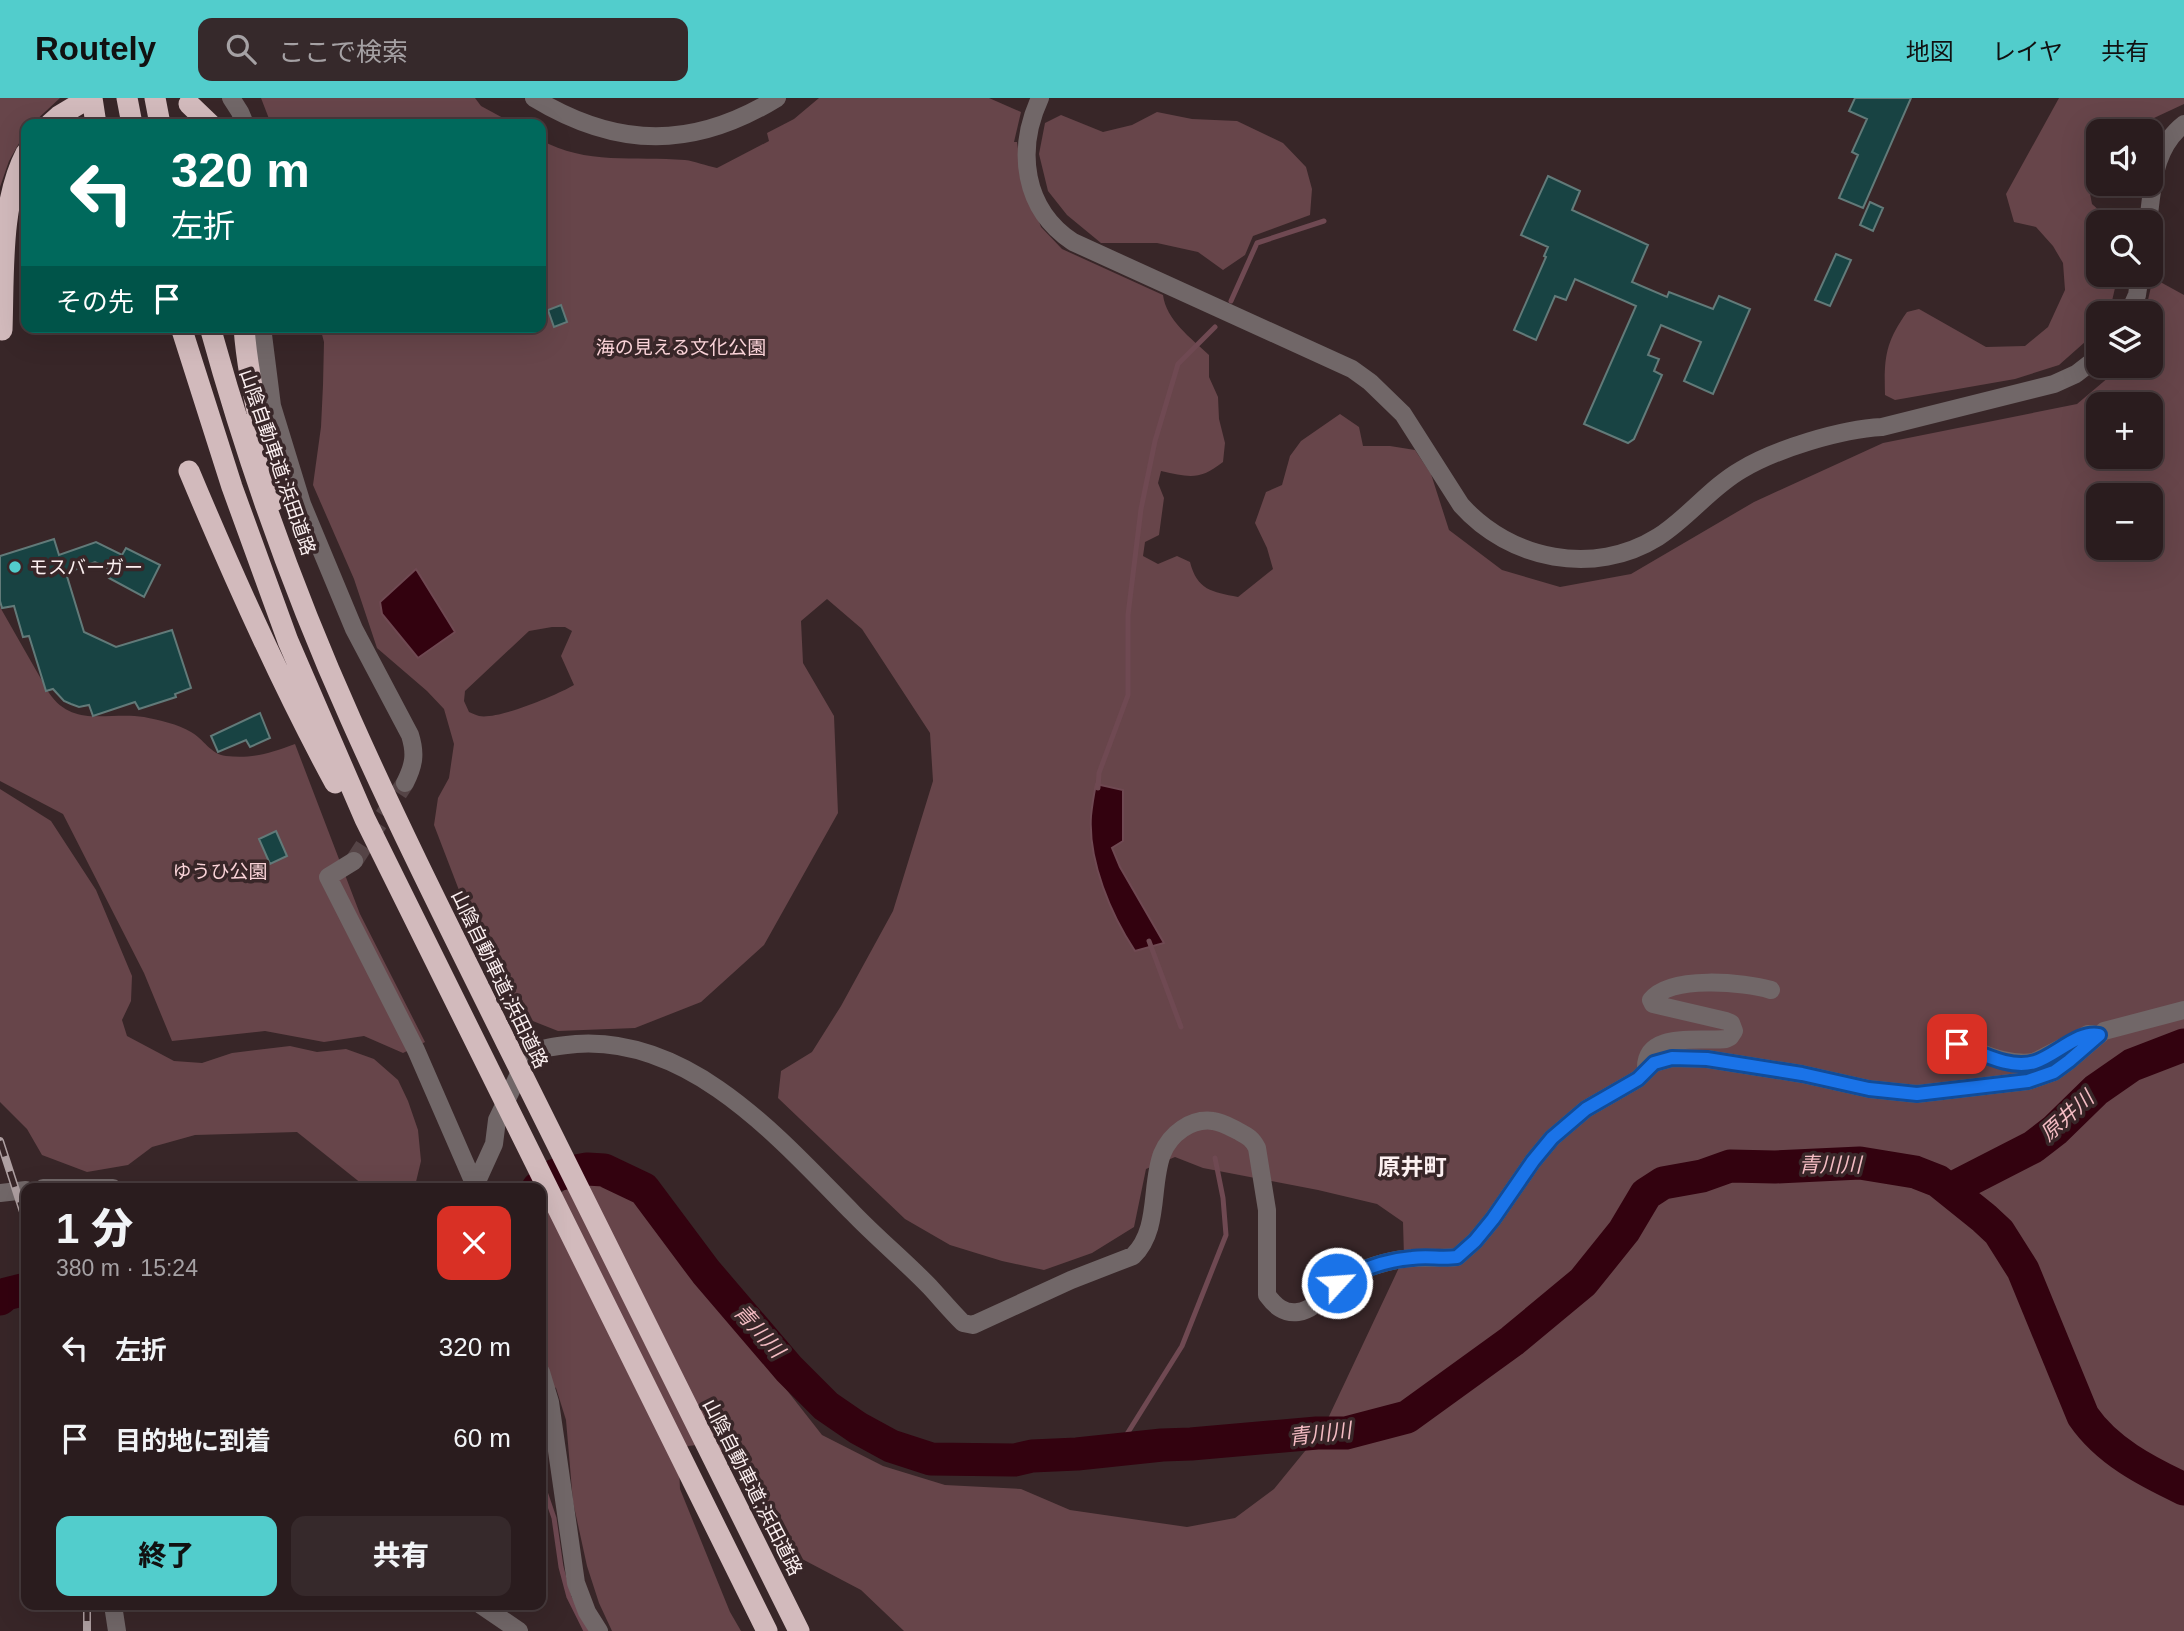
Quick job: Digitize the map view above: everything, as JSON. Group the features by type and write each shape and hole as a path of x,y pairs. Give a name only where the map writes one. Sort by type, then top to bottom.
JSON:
{"highway":[{"path":"127,98 131,119"},
{"path":"155,98 159,119"},
{"path":"56,119 88,100 94,119"},
{"path":"189,104 205,119"},
{"path":"2,330 6,221 11,188 21,165"},
{"path":"183,333 232,487 288,641 365,819 545,1183"},
{"name":"山陰自動車道;浜田道路","path":"212,333 229,398 256,479 315,635 351,720 423,876 799,1631"},
{"path":"245,333 252,396 268,462 278,536"},
{"path":"189,471 297,711 350,812 427,943"},
{"path":"546,1185 767,1631"},
{"path":"769,1569 807,1631"}],"street":[{"path":"231,98 243,119"},
{"path":"534,98 591,126 631,135 667,137 714,129 751,114 778,98"},
{"path":"1040,98 1028,130 1026,159 1029,177 1041,208 1063,235 1073,242 1352,369 1370,382 1403,414 1461,505 1479,524 1509,543 1545,555 1574,559 1608,557 1629,551 1661,535 1739,471 1778,452 1864,428 1882,427 2054,384 2086,366"},
{"path":"2150,210 2156,164 2166,144 2184,124"},
{"path":"263,333 272,406 302,504 354,629 410,735 415,751 413,768 404,783"},
{"path":"354,861 328,877 416,1050 473,1183"},
{"path":"1646,1070 1652,1051 1664,1042 1726,1039 1734,1031 1731,1023 1726,1021 1653,1004 1651,1000 1654,995 1672,988 1707,984 1752,985 1771,990"},
{"path":"477,1183 494,1144 497,1120 529,1054 546,1046 622,1045 690,1072 750,1112 790,1148 963,1323 973,1325 1071,1280 1133,1256 1139,1249 1151,1219 1163,1153 1173,1136 1186,1126 1201,1121 1214,1121 1252,1139 1257,1148 1267,1210 1267,1295 1274,1305 1285,1312 1300,1312 1312,1307 1337,1283 1365,1269 1411,1258 1457,1257 1471,1246 1493,1219 1552,1138 1586,1109 1638,1079 1654,1063 1672,1058 1707,1059 1802,1074 1869,1089 1917,1094 2028,1081 2054,1072 2104,1031 2184,1010"},
{"path":"1957,1044 2007,1062 2025,1063 2045,1058 2088,1034 2099,1035"},
{"path":"0,1193 21,1191"},
{"path":"546,1389 576,1583 587,1612 600,1631"},
{"path":"114,1610 117,1631"},
{"path":"488,1610 519,1631"}],"green space":[{"path":"0,98 60,98 37,119 21,119 21,140 9,161 0,187"},
{"path":"261,98 475,98 481,106 505,119 269,119"},
{"name":"海の見える文化公園","path":"819,98 989,98 1021,112 1014,142 1017,142 1022,176 1041,227 1062,249 1163,295 1174,320 1209,355 1209,377 1218,397 1219,419 1225,443 1223,462 1194,476 1161,471 1158,483 1164,498 1159,535 1145,542 1143,556 1158,564 1177,556 1190,562 1201,584 1238,597 1273,569 1255,523 1266,492 1282,485 1290,456 1301,441 1340,414 1359,427 1363,446 1415,450 1431,474 1449,530 1502,570 1560,587 1631,574 1754,502 1883,443 2077,404 2086,396 2086,469 2163,469 2163,392 2091,392 2108,378 2163,378 2163,301 2148,301 2151,287 2163,287 2163,283 2184,295 2184,1631 904,1631 861,1590 785,1550 751,1487 727,1458 714,1450 697,1445 688,1446 682,1451 679,1467 680,1489 730,1612 741,1631 612,1631 587,1566 573,1502 566,1420 556,1388 546,1383 546,1206 575,1184 595,1181 637,1194 659,1227 822,1435 883,1466 945,1485 1021,1489 1070,1510 1187,1527 1235,1518 1274,1489 1323,1429 1404,1257 1403,1222 1377,1204 1203,1168 1175,1157 1146,1169 1134,1227 1092,1253 1044,1270 1002,1261 950,1245 905,1219 778,1098 781,1071 812,1052 841,1006 893,911 933,781 930,733 862,629 827,599 801,621 803,663 834,716 838,813 764,945 701,1002 635,1028 558,1031 505,1010 434,825 438,798 449,778 454,744 444,709 377,648 354,579 313,485 321,427 324,342 322,333 546,333 546,142 575,153 593,156 685,160 717,168 769,141 767,133 794,119","holes":["565,627 572,631 561,656 574,685 513,711 488,716 469,712 464,701 465,691 529,631"]},
{"path":"2059,98 2184,98 2184,104 2152,119 2086,119 2086,196 2090,196 2092,204 2099,210 2086,210 2086,287 2115,287 2112,301 2086,301 2086,341 2059,365 2015,379 1895,400 1885,395 1887,351 1907,312 1919,309 1986,347 2025,346 2048,327 2065,290 2063,263 2053,246 2036,227 2014,222 2006,194"},
{"path":"1157,112 1192,119 1237,121 1283,143 1306,167 1312,189 1310,215 1253,236 1245,255 1223,270 1198,252 1157,243 1101,243 1067,215 1048,191 1039,154 1045,123 1061,115 1103,132 1132,125"},
{"name":"ゆうひ公園","path":"0,607 49,693 69,711 92,716 144,717 168,723 191,732 211,749 226,756 245,757 295,744 360,914 425,1042 403,1053 364,1036 324,1042 265,1031 172,1041 144,973 63,814 0,781"},
{"path":"0,789 51,821 96,890 132,976 131,1001 122,1020 127,1036 174,1061 202,1063 232,1053 290,1046 317,1052 346,1049 374,1059 398,1080 408,1101 418,1130 421,1161 416,1183 361,1183 297,1132 195,1135 152,1147 128,1165 87,1172 42,1155 27,1129 0,1102"}],"shaded area":[{"path":"416,569 455,632 418,658 382,614 380,602"},
{"path":"1096,784 1123,790 1123,841 1112,848 1120,867 1164,943 1135,951 1110,904 1093,851 1091,816"}],"building":[{"path":"1855,98 1911,98 1863,208 1839,198 1858,155 1852,152 1867,119 1849,111"},
{"path":"1548,176 1580,191 1572,210 1648,245 1632,282 1667,297 1669,292 1713,309 1719,296 1750,309 1713,394 1684,381 1701,342 1661,325 1648,355 1659,359 1654,371 1662,375 1634,439 1628,443 1584,424 1636,306 1575,279 1566,300 1555,296 1536,340 1514,330 1546,257 1544,256 1548,247 1521,235"},
{"path":"1870,202 1883,208 1873,231 1860,225"},
{"path":"1836,254 1851,260 1830,306 1815,300"},
{"path":"561,305 567,322 554,327 548,310"},
{"path":"54,539 59,555 96,542 122,555 126,548 160,565 144,597 109,578 113,571 95,562 66,573 84,632 116,647 172,630 191,688 175,694 176,697 139,709 135,702 93,716 89,705 79,707 64,701 53,689 46,691 29,636 23,637 14,606 2,608 0,556"},
{"path":"260,713 270,738 250,747 246,740 218,752 211,736"},
{"path":"276,831 287,856 270,864 259,839"}],"waterway":[{"path":"1231,301 1257,243 1324,221"},
{"path":"1098,788 1099,773 1128,695 1128,615 1141,509 1155,441 1178,364 1215,327"},
{"path":"1149,941 1181,1027"},
{"name":"原井川","path":"1951,1189 2033,1147 2055,1130 2096,1090 2132,1065 2184,1045"},
{"path":"1117,1450 1182,1346 1226,1235 1223,1198 1215,1158"},
{"name":"青川川","path":"545,1183 555,1175 587,1169 604,1170 644,1189 706,1272 789,1369 826,1406 858,1428 891,1446 931,1459 1015,1460 1032,1456 1162,1445 1346,1433 1407,1417 1512,1341 1583,1282 1624,1231 1646,1194 1663,1183 1702,1176 1730,1166 1860,1163 1915,1172 1938,1181 1999,1232 2023,1270 2083,1416 2093,1428 2128,1459 2184,1489"},
{"name":"青川川","path":"0,1299 6,1294 21,1290"},
{"path":"546,1495 554,1518 561,1567 569,1597 586,1631"}],"tunnel":[{"path":"354,861 405,783"}],"railway":[{"path":"0,1141 21,1206"},
{"path":"87,1610 87,1631"}],"place":[{"name":"モスバーガー","path":"15,567"}],"district":[{"name":"原井町","path":"1412,1167"}],"route":[{"path":"1337,1283 1365,1269 1395,1261 1457,1257 1493,1219 1552,1138 1586,1109 1638,1079 1654,1063 1672,1058 1707,1059 1802,1074 1869,1089 1917,1094 2028,1081 2054,1072 2099,1035 2088,1034 2045,1058 2025,1063 2007,1062 1957,1044"}]}
